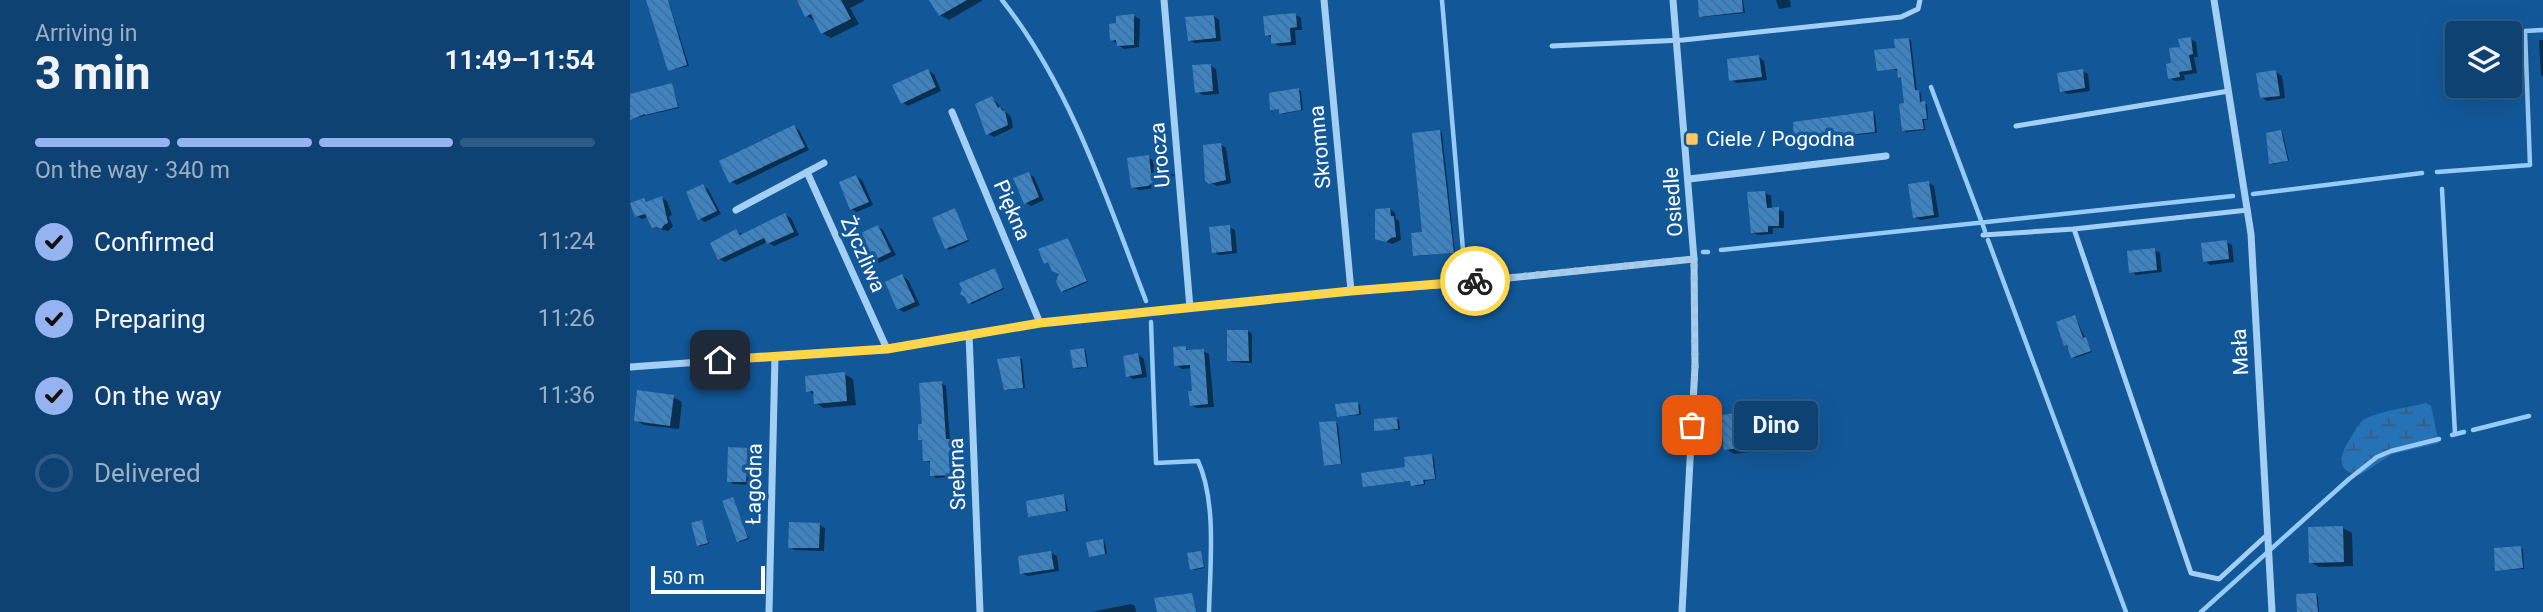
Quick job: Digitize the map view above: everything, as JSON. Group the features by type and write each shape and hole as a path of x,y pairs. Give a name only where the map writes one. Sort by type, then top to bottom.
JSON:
{"street":[{"name":"Urocza","path":"1164,0 1190,308"},
{"name":"Skromna","path":"1324,0 1351,291"},
{"name":"Osiedle","path":"1673,0 1694,259 1695,366 1682,612"},
{"name":"Mała","path":"2214,0 2248,210 2272,612"},
{"name":"Piękna","path":"952,112 1040,323"},
{"path":"1689,179 1886,156"},
{"path":"736,210 824,163"},
{"name":"Życzliwa","path":"807,173 887,349"},
{"path":"630,368 887,349 1040,323 1694,259"},
{"name":"Srebrna","path":"969,334 980,612"},
{"name":"Łagodna","path":"769,612 775,356"}],"lane":[{"path":"1552,46 1677,40 1901,17 1918,9 1920,0"},
{"path":"2016,126 2229,91"},
{"path":"1983,235 2074,229 2248,210"},
{"path":"2074,229 2191,573 2218,579 2268,534"}],"green space":[{"path":"2426,403 2431,406 2439,443 2392,454 2360,475 2345,469 2342,459 2345,447 2362,421 2381,413"}],"building":[{"path":"646,0 668,0 687,65 668,71"},
{"path":"797,0 841,0 851,19 821,34 811,14 805,17"},
{"path":"929,0 967,0 939,16"},
{"path":"1698,0 1742,0 1743,12 1699,17"},
{"path":"1296,13 1297,27 1290,28 1291,42 1271,44 1271,35 1265,36 1263,16"},
{"path":"1134,14 1134,45 1117,46 1116,40 1110,41 1109,24 1116,23 1116,16"},
{"path":"1214,15 1216,38 1188,41 1185,17"},
{"path":"2191,37 2193,54 2189,55 2192,70 2179,72 2180,77 2168,79 2166,64 2171,63 2169,48 2180,47 2178,39"},
{"path":"1909,38 1915,90 1919,90 1920,102 1925,101 1927,119 1922,119 1924,129 1902,131 1899,104 1904,103 1901,77 1898,78 1897,69 1877,71 1874,50 1895,48 1894,39"},
{"path":"1759,55 1762,77 1729,81 1727,59"},
{"path":"1211,64 1213,91 1195,93 1192,65"},
{"path":"928,69 936,87 901,104 892,85"},
{"path":"2083,69 2085,88 2060,92 2057,73"},
{"path":"2276,70 2280,96 2260,98 2256,73"},
{"path":"672,83 678,107 630,120 630,94"},
{"path":"1299,88 1301,110 1279,114 1279,109 1270,110 1269,93"},
{"path":"992,96 998,108 1000,106 1005,111 1008,125 986,135 975,104"},
{"path":"1873,111 1875,132 1805,142 1794,140 1793,122"},
{"path":"794,125 805,147 729,183 719,161"},
{"path":"1440,130 1454,253 1413,256 1411,233 1422,232 1412,133"},
{"path":"2281,130 2288,161 2269,164 2266,133"},
{"path":"1221,143 1226,180 1209,184 1205,181 1203,145"},
{"path":"1149,155 1151,173 1172,171 1148,186 1131,188 1127,158"},
{"path":"1029,172 1039,197 1024,204 1013,178"},
{"path":"856,175 869,202 850,210 839,182"},
{"path":"1929,181 1934,215 1913,218 1908,184"},
{"path":"703,184 717,211 698,220 686,192"},
{"path":"1765,191 1767,208 1779,207 1779,226 1768,226 1768,232 1751,233 1747,192"},
{"path":"662,196 668,223 661,229 652,228 645,214 635,217 630,203 644,198 646,202"},
{"path":"955,208 968,240 945,249 932,218"},
{"path":"1390,208 1391,216 1394,216 1396,237 1386,242 1375,239 1375,209"},
{"path":"785,213 794,232 767,244 764,238 718,260 710,243 736,229 740,235"},
{"path":"878,225 891,252 872,261 861,233"},
{"path":"1230,225 1232,251 1212,253 1209,227"},
{"path":"1068,238 1087,281 1061,292 1056,281 1059,274 1052,271 1048,262 1044,264 1038,249"},
{"path":"2227,240 2229,259 2203,262 2201,243"},
{"path":"2155,248 2157,270 2129,273 2127,251"},
{"path":"995,268 1003,288 968,304 960,294 962,289 959,283"},
{"path":"902,274 915,302 897,310 885,282"},
{"path":"2075,315 2091,351 2071,358 2056,322"},
{"path":"1227,330 1248,330 1249,361 1227,361"},
{"path":"1186,346 1186,350 1204,349 1208,404 1190,406 1190,365 1174,366 1173,347"},
{"path":"1084,348 1087,367 1073,368 1070,350"},
{"path":"1138,353 1142,374 1126,377 1123,356"},
{"path":"1020,356 1023,388 1004,390 997,359"},
{"path":"845,372 847,401 814,404 813,391 806,392 805,376"},
{"path":"942,381 946,439 950,439 954,475 930,476 930,461 923,461 922,440 918,440 918,424 922,424 919,383"},
{"path":"637,390 674,395 670,426 634,421"},
{"path":"1358,402 1359,414 1337,417 1335,404"},
{"path":"1806,405 1810,440 1724,450 1720,415"},
{"path":"1397,417 1398,429 1374,431 1374,419"},
{"path":"1336,421 1341,464 1324,466 1319,422"},
{"path":"728,447 748,448 746,482 727,482"},
{"path":"1432,454 1435,479 1423,480 1424,484 1411,486 1410,481 1363,487 1361,473 1405,467 1404,457"},
{"path":"1064,494 1066,511 1028,517 1026,501"},
{"path":"733,497 748,538 737,542 722,501"},
{"path":"702,520 708,543 697,546 691,523"},
{"path":"789,522 820,523 819,548 788,548"},
{"path":"2343,526 2344,562 2309,563 2308,527"},
{"path":"1103,539 1105,554 1089,557 1086,542"},
{"path":"2521,546 2523,568 2495,571 2494,548"},
{"path":"1051,551 1054,569 1020,574 1018,556"},
{"path":"1201,551 1204,567 1190,570 1187,553"},
{"path":"1192,593 1196,612 1157,612 1154,598"},
{"path":"2316,593 2318,612 2297,612 2296,594"}],"waterway":[{"path":"1002,0 1026,33 1067,106 1085,144 1146,301"},
{"path":"1442,0 1465,274"},
{"path":"2437,172 2530,165 2525,31 2543,30"},
{"path":"1931,87 1985,231"},
{"path":"2253,194 2422,173"},
{"path":"2442,189 2455,434"},
{"path":"1721,250 2233,196"},
{"path":"1988,240 2126,612"},
{"path":"1703,252 1708,252"},
{"path":"1151,322 1156,463 1198,461 1204,477 1211,535 1209,612"},
{"path":"2473,430 2529,416"},
{"path":"2452,435 2464,432"},
{"path":"2201,612 2377,457 2439,439"}],"way so far":[{"path":"1475,281 1694,259 1695,366 1692,425"}],"place":[{"name":"Ciele / Pogodna","path":"1692,139"},
{"name":"Dino","path":"1692,425"}],"route":[{"path":"720,360 887,349 1040,323 1475,281"}]}
